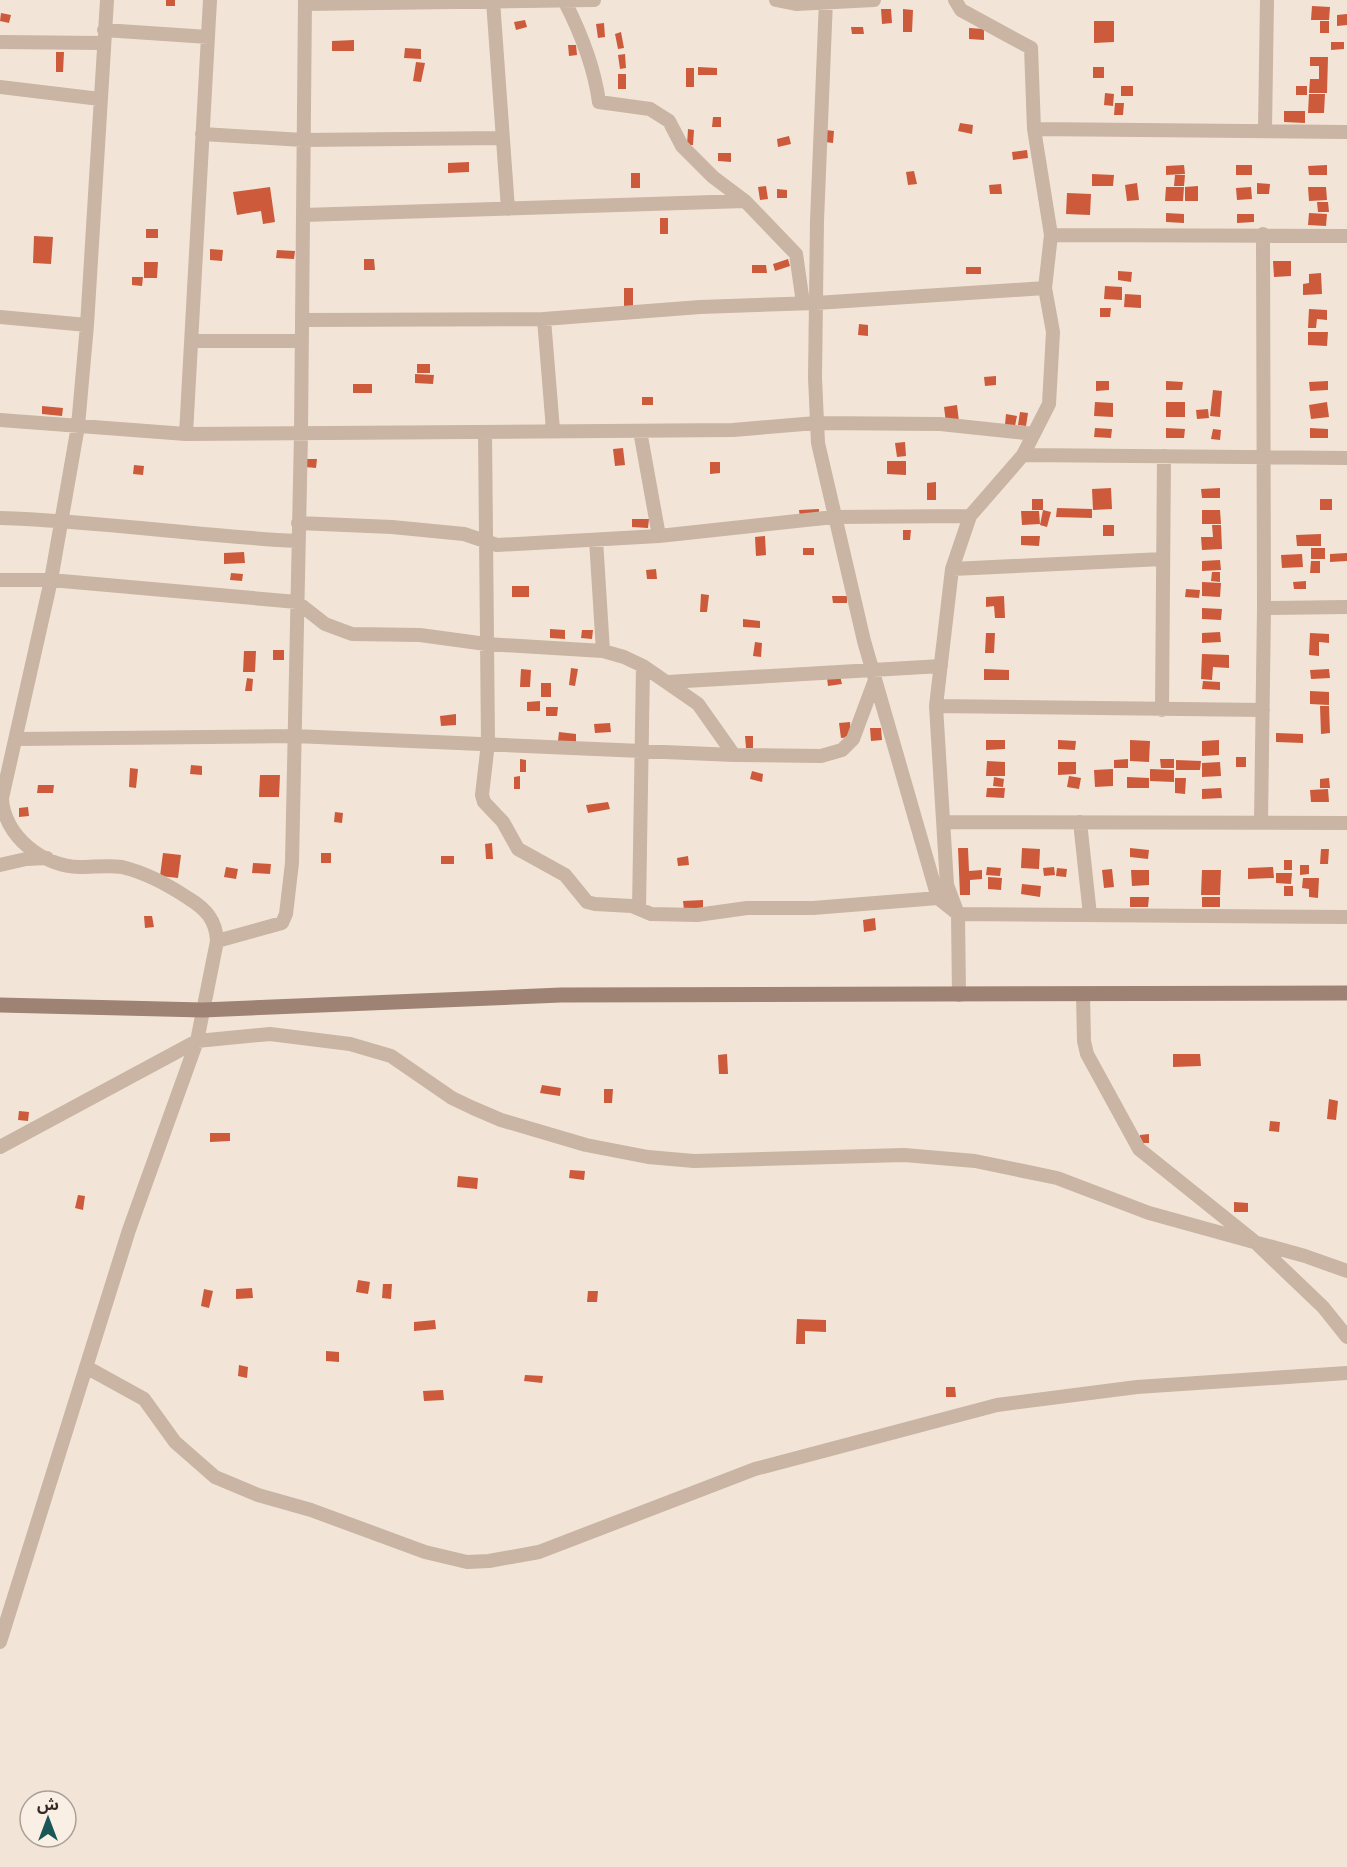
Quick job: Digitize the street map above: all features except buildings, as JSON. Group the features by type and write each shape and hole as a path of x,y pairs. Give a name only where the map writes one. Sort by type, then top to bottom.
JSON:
{"main road":[{"path":"0,1005 202,1010 561,995 1347,993"}],"street":[{"path":"0,1642 129,1230 197,1041 218,941 216,926 208,914 165,882 120,867 80,868 63,865 24,844 8,826 2,812 2,798 51,580 78,426 87,325 107,0"},
{"path":"186,434 210,0"},
{"path":"218,941 282,923 286,914 292,863 301,434 305,2 594,0"},
{"path":"776,0 796,4 874,0"},
{"path":"956,0 961,10 1031,48 1034,129 1051,235 1045,288 1053,332 1048,404 1023,455 970,516 952,569 936,706 947,885 958,914 959,995"},
{"path":"1265,129 1267,0"},
{"path":"493,1 508,209"},
{"path":"565,1 588,51 596,76 599,102 650,109 669,122 682,146 713,177 745,201 796,254 809,303"},
{"path":"826,2 809,303 818,443 834,517 874,674 938,898 958,914 1347,917"},
{"path":"0,42 104,36 208,37"},
{"path":"0,87 100,99"},
{"path":"1034,129 1265,129 1347,132"},
{"path":"202,134 303,140 503,138"},
{"path":"303,215 745,201"},
{"path":"1261,822 1264,608 1263,234"},
{"path":"1051,235 1347,236"},
{"path":"302,320 544,319 700,307 809,303 1045,288"},
{"path":"0,317 87,325"},
{"path":"544,319 553,430"},
{"path":"191,341 302,341"},
{"path":"0,420 186,434 733,430 816,423 953,424 1034,434"},
{"path":"640,431 659,536"},
{"path":"485,432 488,544 486,644 488,743 484,802 503,822 518,849 565,875 587,902 639,909 651,914 697,915 747,908 813,908 938,898"},
{"path":"1023,455 1347,458"},
{"path":"1162,710 1164,456"},
{"path":"298,523 392,527 464,534 488,544 659,536 834,517 970,516"},
{"path":"0,518 61,520 155,528 217,537 297,541"},
{"path":"596,540 603,651"},
{"path":"952,569 1163,560"},
{"path":"0,580 51,580 297,602 325,624 352,634 420,635 486,644 603,651 643,666 668,682 703,710 734,755"},
{"path":"1264,608 1347,608"},
{"path":"639,909 643,666"},
{"path":"668,682 874,674 941,666"},
{"path":"17,739 294,736 640,749 734,755 821,756 842,750 853,739 874,674"},
{"path":"936,706 1263,710"},
{"path":"944,822 1347,823"},
{"path":"1080,822 1090,915"},
{"path":"0,865 26,859 47,858"},
{"path":"1083,994 1084,1041 1087,1054 1139,1149 1255,1242 1323,1307 1347,1337"},
{"path":"0,1147 197,1041 270,1034 350,1044 391,1056 452,1098 501,1120 586,1145 627,1153 694,1161 904,1155 975,1161 1057,1178 1149,1213 1255,1242 1347,1271"},
{"path":"87,1367 144,1399 175,1442 215,1477 258,1495 311,1510 425,1552 467,1562 489,1561 539,1552 755,1469 997,1406 1137,1387 1347,1373"}]}
